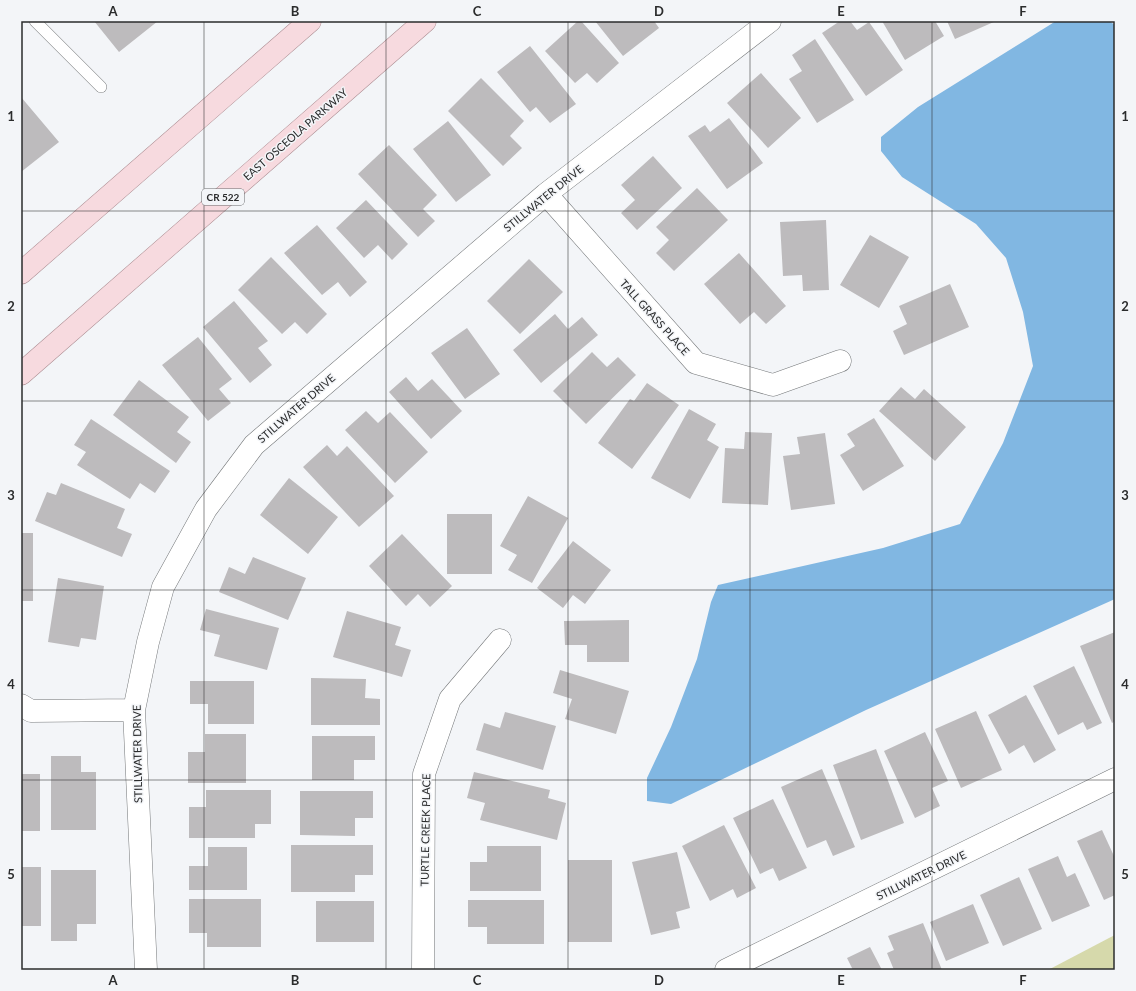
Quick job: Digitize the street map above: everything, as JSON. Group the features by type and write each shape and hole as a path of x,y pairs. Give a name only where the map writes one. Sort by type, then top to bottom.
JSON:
{"main road":[{"path":"21,273 310,21"},
{"name":"EAST OSCEOLA PARKWAY","path":"21,374 425,21"}],"street":[{"name":"STILLWATER DRIVE","path":"146,970 134,710 148,642 163,587 206,509 254,445 546,194 770,21"},
{"name":"TALL GRASS PLACE","path":"546,194 696,362 774,384 840,361"},
{"name":"TURTLE CREEK PLACE","path":"423,970 424,774 450,699 500,640"},
{"path":"21,705 31,711 134,710"},
{"name":"STILLWATER DRIVE","path":"726,970 1115,779"}],"lane":[{"path":"35,21 101,87"}],"green space":[{"path":"1115,935 1115,970 1048,970 1109,938"}],"water":[{"path":"1056,21 1109,21 1115,25 1115,599 866,710 671,804 647,801 647,778 671,727 697,659 711,602 718,585 883,548 960,524 1003,443 1033,366 1023,312 1006,258 976,224 902,177 881,151 881,137 918,107"}],"building":[{"path":"94,21 158,21 119,52"},
{"path":"578,21 581,21 619,63 597,83 587,73 575,83 545,51"},
{"path":"595,21 654,21 659,28 623,56"},
{"path":"840,21 850,21 857,30 869,22 903,70 866,96 822,33"},
{"path":"882,21 935,21 944,36 905,60"},
{"path":"947,21 996,21 955,39"},
{"path":"815,39 854,100 817,123 789,79 802,71 792,55"},
{"path":"530,46 576,104 550,123 536,107 530,112 497,72"},
{"path":"761,73 801,118 768,148 727,103"},
{"path":"481,78 524,121 510,136 522,148 503,166 448,111"},
{"path":"21,97 59,142 21,172"},
{"path":"729,118 763,163 727,189 688,136 705,125 710,132"},
{"path":"448,121 491,175 456,202 413,149"},
{"path":"389,145 437,195 423,209 435,221 418,237 358,174"},
{"path":"653,156 682,188 637,230 621,213 635,200 621,185"},
{"path":"697,188 728,220 674,271 656,253 669,240 656,227"},
{"path":"366,200 408,244 392,260 378,245 364,258 336,228"},
{"path":"826,220 829,290 803,291 802,275 783,276 780,222"},
{"path":"317,225 367,282 350,297 338,282 322,295 284,253"},
{"path":"870,235 909,257 879,308 840,285"},
{"path":"739,253 786,306 766,324 754,312 740,324 704,284"},
{"path":"271,257 327,314 307,334 295,322 282,334 238,290"},
{"path":"529,259 563,292 520,334 487,301"},
{"path":"950,284 969,327 904,355 893,331 907,324 899,306"},
{"path":"234,301 268,341 258,348 272,365 250,383 203,327"},
{"path":"555,314 568,329 582,317 598,335 541,383 513,350"},
{"path":"467,328 500,374 465,399 431,353"},
{"path":"198,337 232,379 219,389 231,403 208,421 162,365"},
{"path":"592,352 607,367 618,357 636,375 586,424 553,391"},
{"path":"406,377 418,391 432,379 462,411 431,439 389,392"},
{"path":"139,380 189,417 177,432 191,442 176,463 113,415"},
{"path":"647,383 679,405 632,469 598,443 630,399 634,401"},
{"path":"901,387 915,399 924,389 966,427 935,461 879,411"},
{"path":"689,409 716,424 707,440 719,447 690,499 651,478"},
{"path":"366,411 378,423 390,412 428,452 395,483 345,430"},
{"path":"874,418 904,466 863,491 840,455 855,446 847,434"},
{"path":"91,419 170,471 155,493 140,483 130,499 77,465 86,452 74,445"},
{"path":"745,432 772,433 768,505 722,503 725,448 744,449"},
{"path":"825,433 835,504 791,510 783,456 800,454 797,437"},
{"path":"327,445 337,456 347,446 394,496 359,527 303,467"},
{"path":"289,478 338,517 308,554 260,515"},
{"path":"61,483 125,509 117,528 132,534 122,557 35,521 47,492 56,495"},
{"path":"528,496 568,518 532,583 508,570 517,555 500,546"},
{"path":"447,514 492,514 492,574 447,574"},
{"path":"21,533 33,533 33,601 21,601"},
{"path":"402,534 452,586 430,607 418,594 406,606 369,566"},
{"path":"573,541 611,570 585,604 573,595 563,608 537,588"},
{"path":"253,557 306,578 288,620 219,592 229,567 245,574"},
{"path":"58,578 104,586 96,640 81,638 79,647 48,642"},
{"path":"206,609 279,628 267,670 214,656 220,635 200,630"},
{"path":"347,611 401,627 395,645 411,650 402,677 333,657"},
{"path":"629,620 629,662 587,662 587,645 565,645 564,621"},
{"path":"1115,632 1115,721 1112,723 1080,646"},
{"path":"1074,666 1102,723 1087,730 1083,722 1058,735 1033,686"},
{"path":"560,670 629,691 616,734 565,719 572,699 553,693"},
{"path":"311,678 366,679 365,698 380,699 380,725 311,725"},
{"path":"190,681 254,681 254,724 208,724 208,704 190,704"},
{"path":"1026,695 1056,750 1034,763 1024,745 1009,754 988,715"},
{"path":"976,711 1002,770 961,788 935,729"},
{"path":"505,712 556,726 543,770 476,750 484,723 500,728"},
{"path":"925,732 948,781 932,788 940,806 915,818 884,751"},
{"path":"205,734 246,734 246,783 188,783 188,752 205,752"},
{"path":"312,736 375,736 375,760 354,760 354,780 312,780"},
{"path":"876,749 904,823 861,840 833,765"},
{"path":"51,756 81,756 81,772 96,772 96,830 51,830"},
{"path":"822,769 855,847 833,856 826,840 807,848 781,787"},
{"path":"474,772 550,790 548,798 566,803 557,840 480,820 485,803 467,798"},
{"path":"21,774 40,774 40,831 21,831"},
{"path":"206,790 271,790 271,824 255,824 255,838 189,838 189,807 206,807"},
{"path":"300,791 373,791 373,818 355,818 355,836 300,835"},
{"path":"773,799 807,868 779,881 773,868 760,874 733,818"},
{"path":"724,825 756,888 737,898 733,889 710,901 682,846"},
{"path":"1102,830 1114,856 1115,855 1115,895 1104,900 1077,841"},
{"path":"291,845 373,845 373,875 355,875 355,892 291,892"},
{"path":"487,846 541,846 541,891 470,891 470,862 487,862"},
{"path":"208,847 247,847 247,890 189,890 189,866 208,866"},
{"path":"677,852 690,908 676,912 680,928 651,935 632,862"},
{"path":"1058,856 1067,877 1075,873 1090,906 1052,922 1028,869"},
{"path":"568,860 612,860 612,942 568,942"},
{"path":"21,867 41,867 41,926 21,926"},
{"path":"51,870 96,870 96,924 77,924 77,941 51,941"},
{"path":"1019,877 1042,929 1003,946 980,895"},
{"path":"189,899 261,899 261,947 207,947 207,933 189,933"},
{"path":"468,900 544,900 544,944 487,944 487,927 468,927"},
{"path":"316,901 374,901 374,942 316,942"},
{"path":"973,904 989,943 946,961 930,922"},
{"path":"923,923 942,970 894,970 887,953 894,950 888,936"},
{"path":"870,947 882,970 853,970 847,958"}]}
